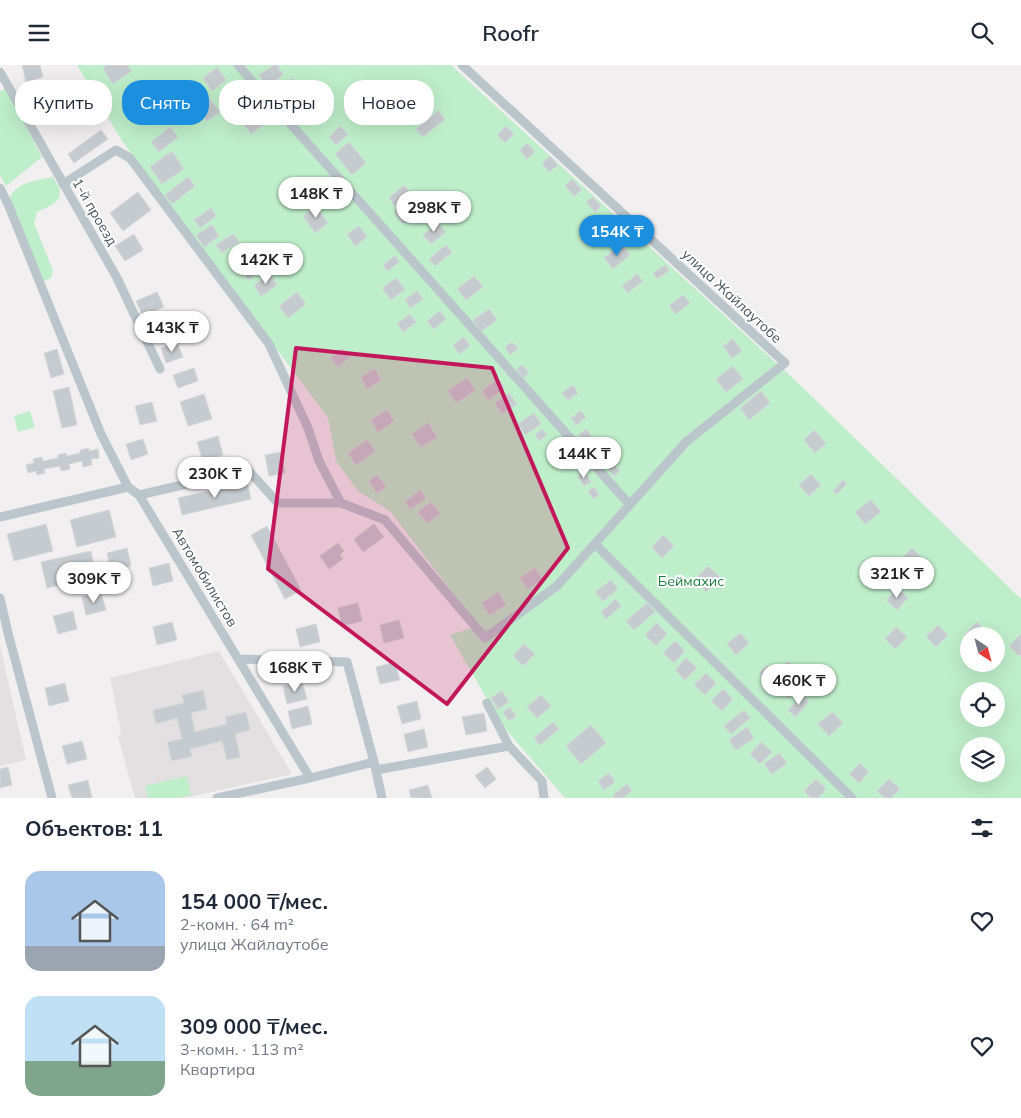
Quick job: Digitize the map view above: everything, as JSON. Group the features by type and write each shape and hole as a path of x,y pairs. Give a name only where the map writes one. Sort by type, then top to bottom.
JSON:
{"street":[{"path":"139,495 248,470 278,503 341,503 385,520 485,639 557,586 628,504 238,65"},
{"name":"улица Жайлаутобе","path":"462,65 785,363 686,442 628,504"},
{"name":"1-й проезд","path":"0,73 116,278 160,369"},
{"path":"63,184 116,150 130,158 269,344 308,428 319,461 341,503"},
{"path":"0,188 4,206 101,434 128,487 0,517"},
{"name":"Автомобилистов","path":"128,487 139,495 310,778"},
{"path":"595,544 847,796"},
{"path":"0,598 52,798"},
{"path":"238,659 347,662 382,798"},
{"path":"486,703 509,746 542,781 544,798"},
{"path":"217,798 375,766 509,746"}],"highlighted area":[{"path":"296,348 492,368 568,548 447,704 268,569"}],"shaded area":[{"path":"0,645 26,760 0,766"},
{"path":"219,651 292,774 185,798 135,798 118,737 121,731 110,678"}],"green space":[{"name":"Беймахис","path":"77,65 451,65 797,382 1021,599 1021,798 565,798 502,725 450,635 478,626 390,511 358,491 336,461 328,418 122,141 112,124 112,80 86,80"},
{"path":"6,89 15,106 15,125 25,125 42,157 6,186 0,175 0,91"},
{"path":"53,177 60,189 59,199 52,205 37,212 34,223 53,271 51,278 42,282 10,197 23,185"},
{"path":"30,411 35,427 18,432 14,416"},
{"path":"187,776 191,795 178,798 148,798 145,786"}],"building":[{"path":"22,65 40,65 43,77 26,80"},
{"path":"107,65 127,65 132,71 113,84 103,68"},
{"path":"277,65 283,75 276,80 263,80 259,75"},
{"path":"217,67 226,80 219,80 219,86 212,91 209,87 209,80 203,78"},
{"path":"209,98 219,111 209,120"},
{"path":"438,111 445,119 423,137 416,129 421,125 434,125 434,114"},
{"path":"244,125 263,125 251,134"},
{"path":"340,126 348,134 336,145 329,137"},
{"path":"506,126 514,134 505,143 497,135"},
{"path":"170,127 178,137 159,152 151,142"},
{"path":"101,130 108,139 74,163 68,154"},
{"path":"349,142 366,163 352,175 335,154"},
{"path":"527,143 535,152 527,159 520,150"},
{"path":"172,151 184,169 162,184 150,167"},
{"path":"550,156 558,165 549,172 542,163"},
{"path":"188,177 195,186 172,204 165,195"},
{"path":"572,179 582,190 574,196 565,186"},
{"path":"404,185 410,193 395,206 389,198"},
{"path":"138,192 151,210 123,231 110,213"},
{"path":"593,197 601,206 595,212 586,202"},
{"path":"410,200 419,212 403,224 394,212"},
{"path":"316,206 328,223 315,233 303,216"},
{"path":"211,208 216,216 200,228 194,220"},
{"path":"438,223 446,232 431,244 423,235"},
{"path":"618,223 627,233 622,238 613,228"},
{"path":"212,225 219,236 204,247 196,235"},
{"path":"359,226 367,237 355,246 347,234"},
{"path":"134,234 143,250 125,261 115,246"},
{"path":"233,234 239,241 222,253 216,245"},
{"path":"252,243 259,253 243,264 236,255"},
{"path":"621,244 630,255 613,269 604,258"},
{"path":"446,245 452,252 435,266 429,259"},
{"path":"395,256 399,262 388,271 383,265"},
{"path":"253,262 260,271 248,280 241,271"},
{"path":"666,265 669,271 657,279 653,273"},
{"path":"270,274 277,285 261,296 254,285"},
{"path":"637,274 643,281 628,293 622,286"},
{"path":"474,276 483,287 466,300 457,289"},
{"path":"396,278 405,289 391,300 382,288"},
{"path":"417,291 423,299 410,308 405,300"},
{"path":"157,292 164,307 143,316 136,301"},
{"path":"297,292 306,304 288,318 279,306"},
{"path":"683,295 690,303 676,314 669,306"},
{"path":"489,309 497,320 481,331 473,320"},
{"path":"440,311 446,319 434,329 427,321"},
{"path":"410,314 416,322 403,332 397,324"},
{"path":"172,318 178,332 157,342 151,328"},
{"path":"464,337 470,346 459,354 453,345"},
{"path":"733,339 742,351 732,358 723,346"},
{"path":"177,342 183,357 166,363 161,348"},
{"path":"512,342 518,349 510,355 505,347"},
{"path":"343,348 350,357 338,367 331,358"},
{"path":"57,349 64,374 51,378 44,353"},
{"path":"522,365 529,373 523,378 517,369"},
{"path":"733,366 743,379 726,392 716,379"},
{"path":"194,368 198,381 178,388 173,375"},
{"path":"375,369 381,380 367,389 361,377"},
{"path":"467,378 475,390 456,403 448,391"},
{"path":"498,379 505,388 488,400 482,391"},
{"path":"573,385 578,393 568,400 562,393"},
{"path":"69,387 77,425 62,428 53,391"},
{"path":"761,391 770,403 749,420 740,408"},
{"path":"509,393 517,404 502,414 495,403"},
{"path":"204,394 212,419 188,426 180,402"},
{"path":"152,402 157,421 140,425 135,406"},
{"path":"387,410 394,421 378,432 371,420"},
{"path":"581,411 586,417 576,425 571,418"},
{"path":"534,413 541,424 525,435 518,424"},
{"path":"428,423 437,437 421,447 412,434"},
{"path":"542,429 547,435 539,441 535,435"},
{"path":"587,429 591,436 583,441 579,434"},
{"path":"814,430 826,443 815,453 804,440"},
{"path":"218,436 223,455 203,461 197,442"},
{"path":"143,439 148,454 131,460 126,444"},
{"path":"557,439 562,445 550,454 546,448"},
{"path":"367,440 375,451 356,465 348,453"},
{"path":"591,440 597,447 591,452 585,446"},
{"path":"89,448 89,451 98,449 99,458 91,459 92,465 83,467 82,461 69,464 70,469 61,471 60,466 44,469 45,473 37,475 36,471 28,473 26,465 34,463 33,459 42,457 43,461 58,458 58,455 66,453 67,456 80,453 80,450"},
{"path":"577,448 584,460 568,471 560,459"},
{"path":"281,452 285,473 269,476 265,455"},
{"path":"602,456 608,462 605,465 600,458"},
{"path":"613,464 620,471 614,476 608,469"},
{"path":"585,472 591,482 584,486 578,476"},
{"path":"811,474 821,485 809,496 799,485"},
{"path":"377,475 386,487 377,493 369,481"},
{"path":"843,480 847,484 837,494 833,491"},
{"path":"247,482 251,499 182,515 178,498"},
{"path":"594,487 599,495 594,499 588,491"},
{"path":"420,490 426,498 410,509 405,502"},
{"path":"871,500 881,512 865,524 855,512"},
{"path":"431,502 440,514 427,523 418,512"},
{"path":"109,510 116,537 77,547 70,520"},
{"path":"46,524 53,551 14,561 7,534"},
{"path":"374,524 384,537 363,552 354,539"},
{"path":"267,526 301,590 285,599 251,535"},
{"path":"663,535 674,546 662,558 652,547"},
{"path":"338,543 344,551 340,555 343,559 329,569 320,556"},
{"path":"127,548 131,566 111,571 107,553"},
{"path":"912,548 922,558 905,575 895,565"},
{"path":"91,551 96,577 47,588 41,562"},
{"path":"169,563 173,581 153,586 149,568"},
{"path":"708,566 720,577 706,592 694,580"},
{"path":"535,568 543,580 528,589 520,578"},
{"path":"611,580 618,589 603,601 595,592"},
{"path":"898,588 908,598 897,610 886,600"},
{"path":"101,592 106,610 86,615 82,597"},
{"path":"498,592 506,605 489,615 482,603"},
{"path":"616,599 621,606 606,619 601,612"},
{"path":"358,603 362,621 342,626 338,608"},
{"path":"647,603 655,612 634,630 626,621"},
{"path":"73,611 77,629 58,634 53,616"},
{"path":"399,620 404,638 384,643 380,625"},
{"path":"172,622 177,640 157,645 153,627"},
{"path":"977,622 982,627 972,627"},
{"path":"657,623 667,634 656,646 645,635"},
{"path":"316,624 320,642 300,647 296,629"},
{"path":"938,625 948,635 936,647 926,637"},
{"path":"896,627 907,637 895,649 885,639"},
{"path":"740,633 749,643 736,655 727,644"},
{"path":"1021,634 1021,655 1019,656 1009,646"},
{"path":"675,641 685,651 674,663 663,653"},
{"path":"524,644 535,654 523,666 513,656"},
{"path":"686,658 697,668 685,680 675,670"},
{"path":"788,661 795,668 785,678 778,671"},
{"path":"395,662 400,680 380,684 376,667"},
{"path":"767,665 772,670 764,678 759,673"},
{"path":"706,673 716,683 705,695 694,685"},
{"path":"796,677 803,684 788,699 781,692"},
{"path":"302,681 307,699 287,704 283,686"},
{"path":"65,683 69,701 49,706 45,688"},
{"path":"723,689 733,699 722,711 711,701"},
{"path":"203,690 207,709 191,713 195,732 227,724 225,717 246,712 250,730 235,734 240,757 227,760 222,741 190,749 192,756 172,761 167,742 182,739 177,718 156,724 153,710 184,703 182,695"},
{"path":"502,691 509,702 498,709 491,698"},
{"path":"541,695 551,706 537,718 527,707"},
{"path":"803,695 809,702 795,717 788,710"},
{"path":"417,701 421,719 402,724 397,706"},
{"path":"308,706 312,724 292,729 288,711"},
{"path":"510,707 516,716 509,721 503,712"},
{"path":"744,710 750,718 731,734 724,726"},
{"path":"832,712 843,723 829,736 818,724"},
{"path":"484,713 487,731 466,735 462,717"},
{"path":"553,722 559,729 540,745 534,738"},
{"path":"591,725 606,743 581,764 566,746"},
{"path":"747,727 754,738 736,750 729,740"},
{"path":"424,729 428,747 408,752 404,734"},
{"path":"82,741 87,759 67,764 62,746"},
{"path":"761,742 772,752 760,764 750,754"},
{"path":"779,753 787,763 772,774 764,764"},
{"path":"860,763 869,772 859,783 849,774"},
{"path":"8,767 12,785 0,788 0,769"},
{"path":"487,767 496,779 485,788 475,776"},
{"path":"609,773 615,782 604,790 598,781"},
{"path":"816,779 826,789 818,798 811,798 804,791"},
{"path":"889,779 900,789 891,798 885,798 877,791"},
{"path":"88,780 92,798 72,798 68,785"},
{"path":"627,784 632,791 623,798 615,798 613,795"},
{"path":"428,785 432,798 411,798 409,790"}]}
